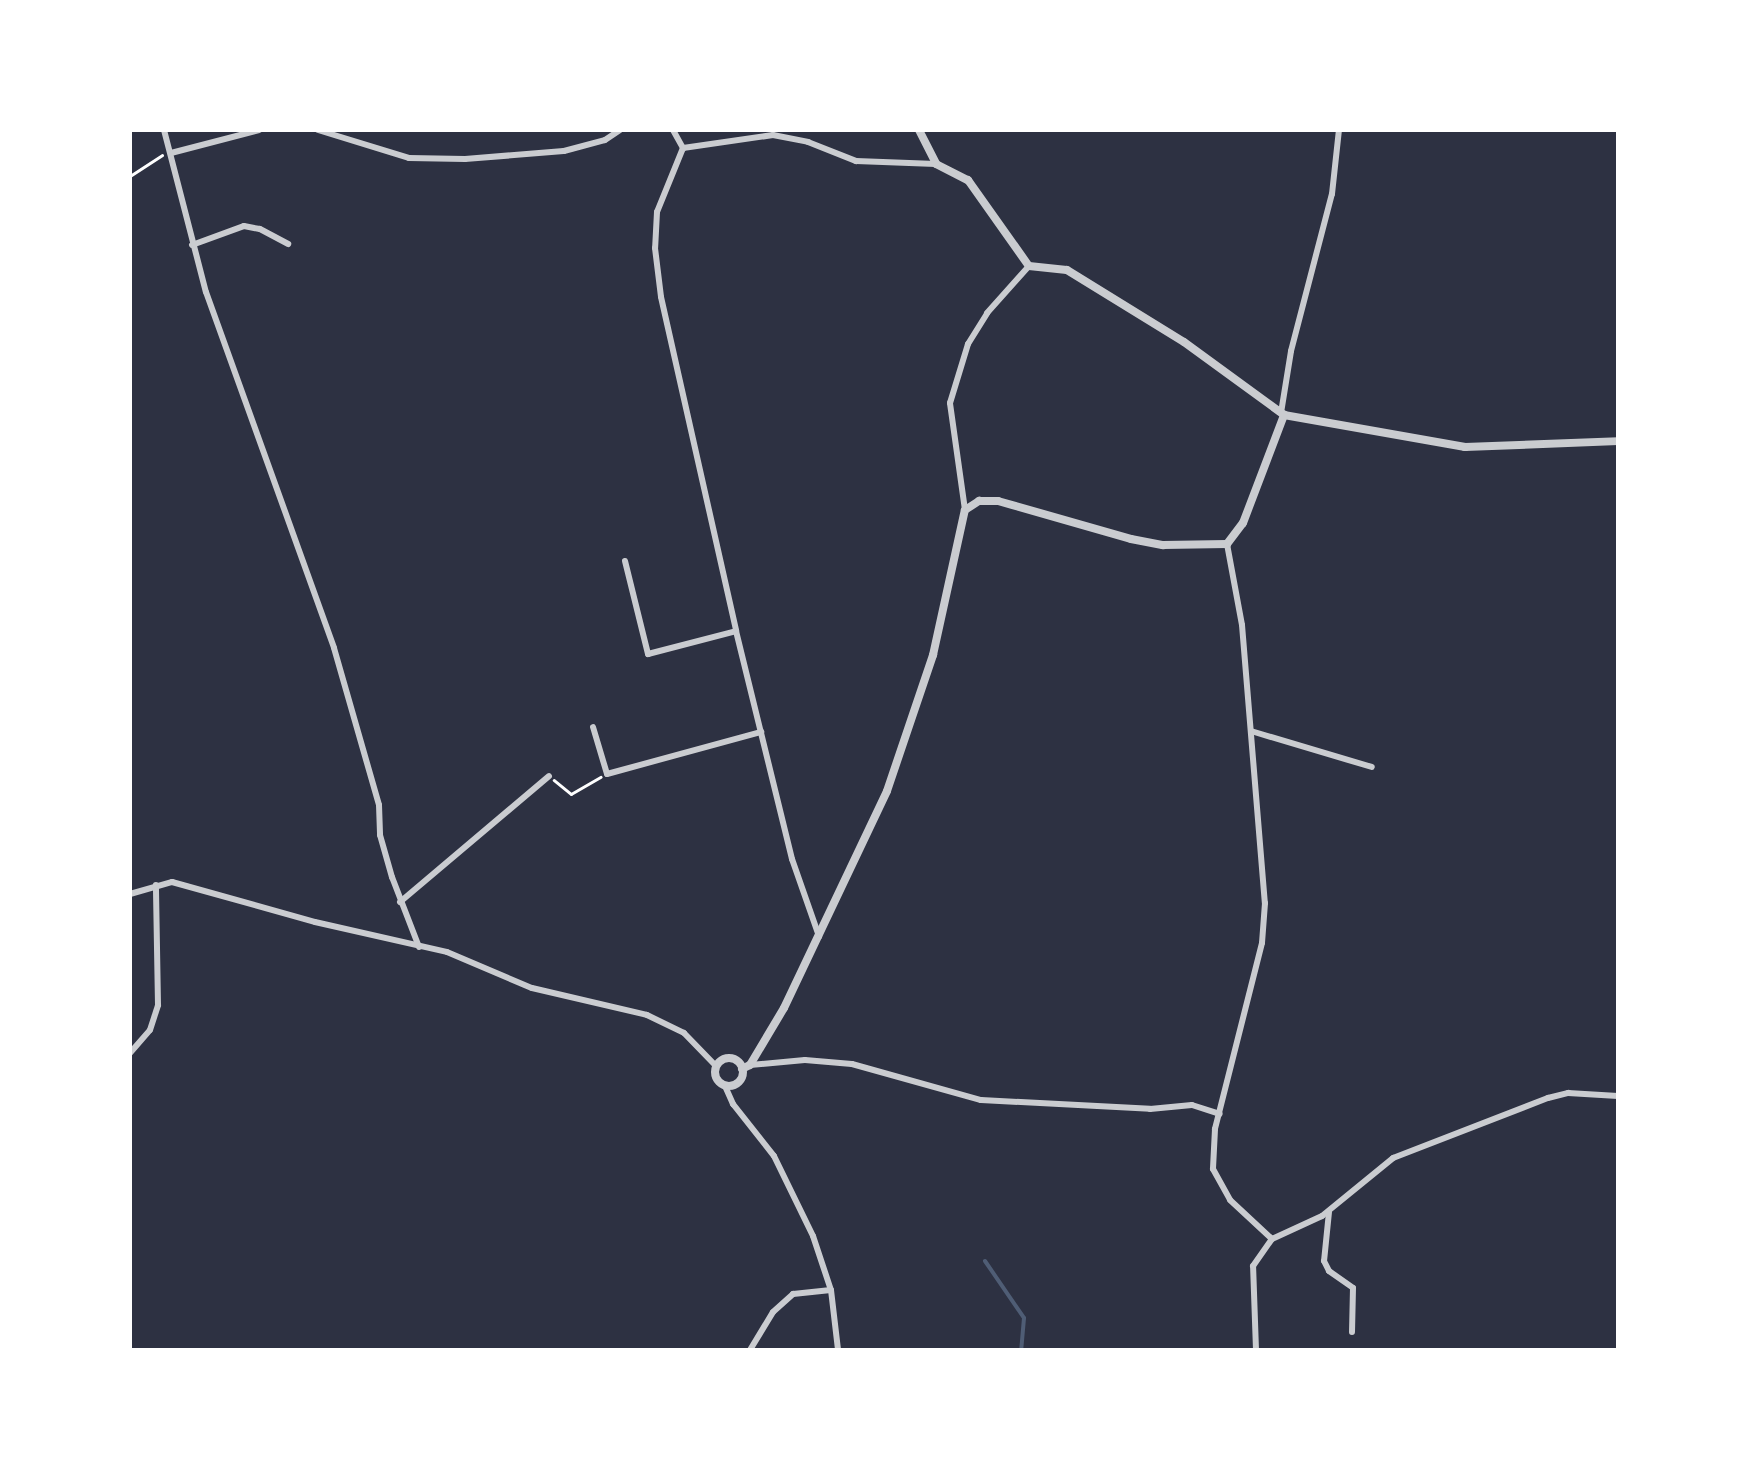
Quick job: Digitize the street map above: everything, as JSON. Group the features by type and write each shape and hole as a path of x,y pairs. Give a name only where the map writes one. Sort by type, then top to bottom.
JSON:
{"street":[{"path":"164,130 192,246 334,648 379,806 380,836 400,902 419,947"},
{"path":"170,153 259,130"},
{"path":"318,130 409,158 465,159 564,151 605,140 620,130"},
{"path":"673,130 683,148"},
{"path":"920,130 936,164"},
{"path":"1272,1239 1230,1200 1213,1169 1220,1114 1262,943 1265,903 1242,625 1227,544 1242,523 1283,414 1317,247 1332,194 1339,130"},
{"path":"683,148 774,135 808,142 856,161 936,164 968,180 1030,266 1067,270 1184,342 1283,414 1465,448 1618,441"},
{"path":"683,148 656,212 655,248 661,296 736,632 792,859 819,938"},
{"path":"192,246 244,226 260,229 288,244"},
{"path":"726,1086 738,1083 819,938 913,726 964,510 950,403 968,344 987,313 1030,266"},
{"path":"964,510 979,501 998,501 1131,540 1163,545 1227,544"},
{"path":"625,561 648,654 736,632"},
{"path":"593,727 607,774 761,732"},
{"path":"1250,730 1372,766"},
{"path":"400,902 550,776"},
{"path":"130,894 172,882 448,952 532,988 646,1015 684,1034 716,1066 716,1078 726,1086 733,1104 774,1156 813,1236 830,1290 838,1350"},
{"path":"130,1054 146,1037 158,1005 156,885"},
{"path":"716,1066 732,1058 746,1067 805,1060 852,1064 981,1100 1150,1109 1192,1105 1220,1114"},
{"path":"1256,1350 1253,1266 1272,1239 1329,1210 1393,1158 1548,1098 1568,1093 1618,1096"},
{"path":"1329,1210 1324,1260 1328,1271 1353,1288 1352,1332"},
{"path":"750,1350 773,1312 794,1294 830,1290"}],"path":[{"path":"130,176 155,158 170,153"},
{"path":"550,776 571,794 607,774"}],"waterway":[{"path":"985,1261 1024,1318 1021,1350"}]}
